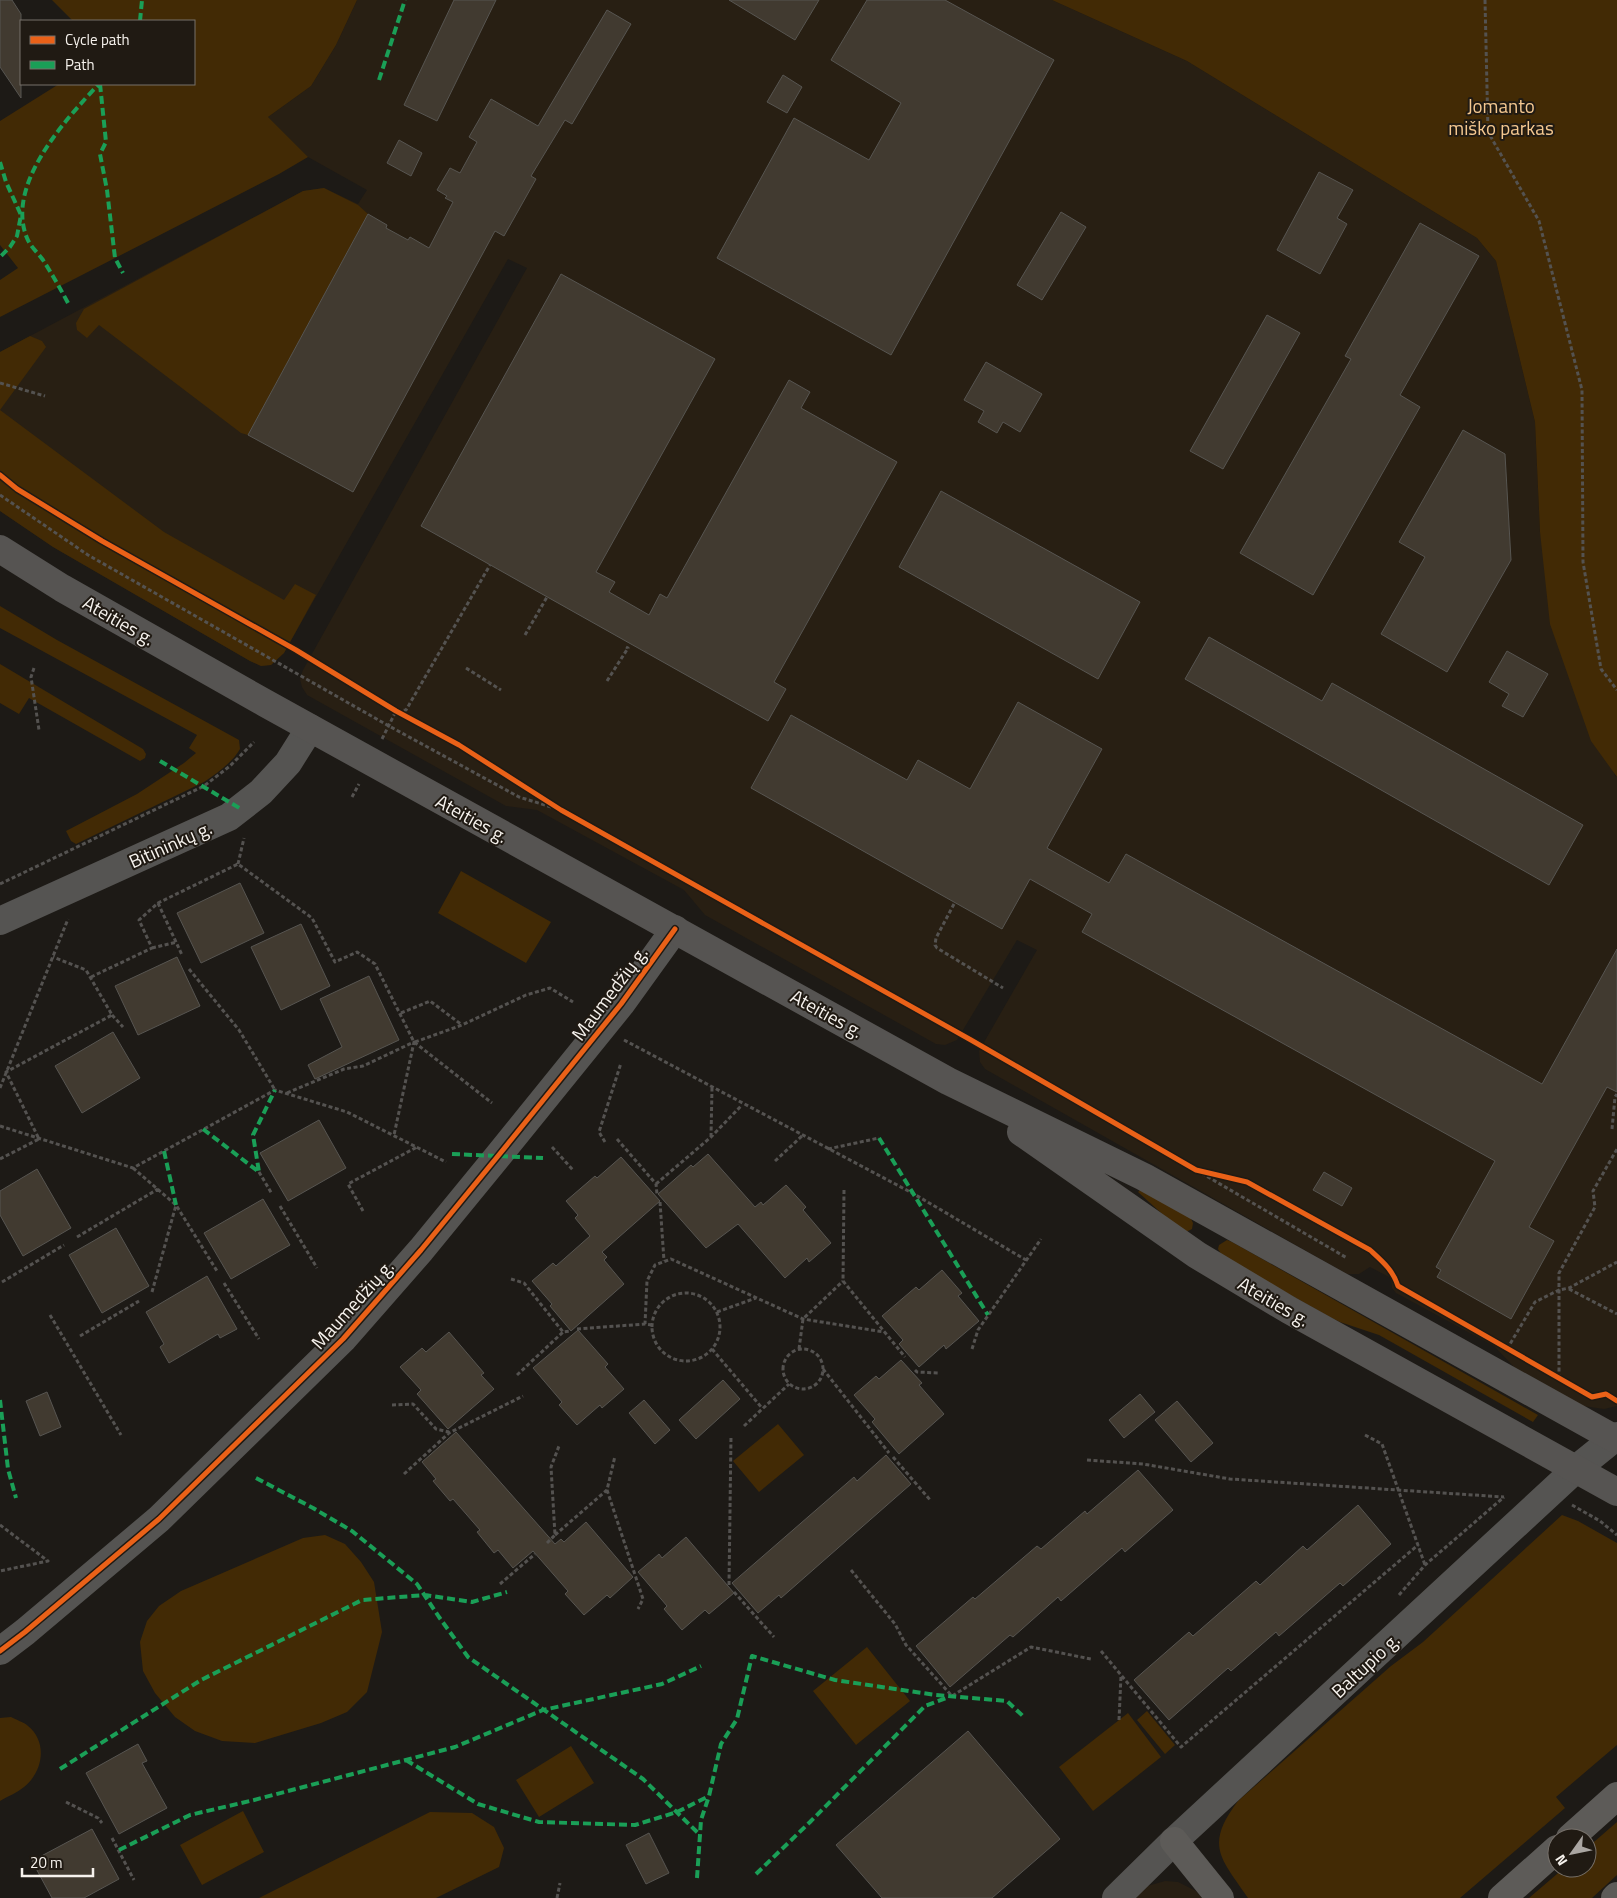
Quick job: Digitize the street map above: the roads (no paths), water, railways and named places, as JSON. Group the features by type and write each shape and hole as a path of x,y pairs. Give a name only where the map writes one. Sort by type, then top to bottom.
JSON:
{"highway":[{"path":"1581,1828 1617,1796"},
{"path":"1174,1841 1220,1898"},
{"path":"1502,1898 1547,1858"}],"main road":[{"name":"Ateities g.","path":"0,549 62,588 310,728 948,1081 1144,1177 1616,1438"},
{"name":"Ateities g.","path":"948,1081 1197,1255 1289,1310 1617,1492"},
{"path":"1197,1255 1213,1230 1225,1222"}],"street":[{"name":"Bitininkų g.","path":"0,921 229,817 261,792 288,762 310,728"},
{"name":"Maumedžių g.","path":"0,1651 159,1519 343,1339 455,1208 603,1026 675,929"},
{"name":"Baltupio g.","path":"1116,1898 1174,1841 1576,1469 1616,1438"}],"park label":[{"name":"Jomanto miško parkas","path":"1501,116"}]}
